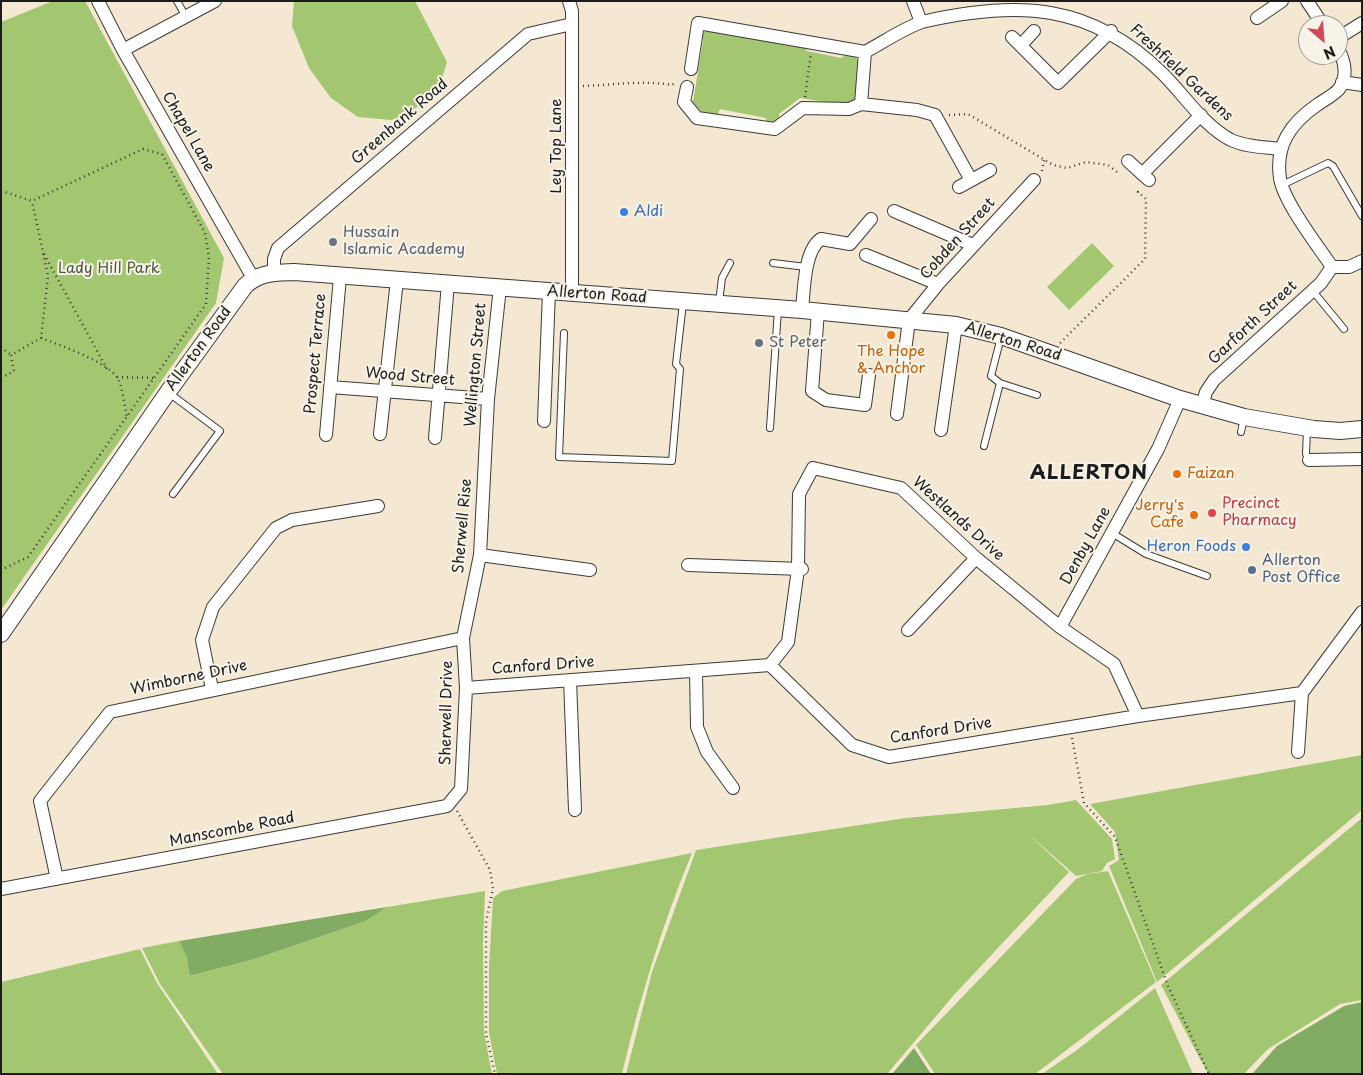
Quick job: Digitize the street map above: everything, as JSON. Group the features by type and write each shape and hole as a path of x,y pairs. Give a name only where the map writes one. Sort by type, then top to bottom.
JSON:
{"street":[{"name":"Chapel Lane","path":"98,1 123,50 253,278"},
{"path":"123,50 215,1"},
{"name":"Ley Top Lane","path":"569,1 572,24 573,86 572,292"},
{"path":"913,1 921,22"},
{"path":"1257,18 1282,1"},
{"path":"1307,1 1316,15"},
{"name":"Freshfield Gardens","path":"865,52 921,22 960,9 1000,3 1028,3 1069,11 1111,30 1163,74 1201,115 1233,140 1280,149"},
{"path":"691,69 698,23 865,52 861,104"},
{"path":"1348,32 1362,23"},
{"name":"Greenbank Road","path":"274,273 274,258 278,248 528,34 572,24"},
{"path":"1034,31 1016,41 1058,84 1111,30"},
{"path":"1344,65 1342,82 1338,89 1295,123 1280,149 1279,166 1282,185 1332,267 1349,267 1362,261"},
{"path":"1342,82 1362,85"},
{"path":"682,84 684,102 697,118 775,129 803,108 849,109 861,104 917,110 935,115 971,180"},
{"path":"1128,161 1146,177 1201,115"},
{"path":"959,187 990,170"},
{"name":"Cobden Street","path":"909,320 938,284 1034,180"},
{"path":"894,211 973,245"},
{"path":"869,376 865,405 826,400 812,391 810,310 806,267 817,242 821,239 850,244 870,219"},
{"path":"866,255 938,284"},
{"name":"Garforth Street","path":"1202,406 1206,392 1214,380 1312,290 1332,267"},
{"name":"Allerton Road","path":"1,634 168,392 253,278 274,273 294,272 500,286 683,302 810,310 956,325 1001,336 1202,406 1243,424 1340,431 1362,429"},
{"name":"Prospect Terrace","path":"326,435 340,276"},
{"path":"380,434 397,280"},
{"path":"435,438 448,283"},
{"name":"Wellington Street","path":"486,447 488,399 500,286"},
{"path":"544,421 548,291"},
{"path":"897,414 909,320"},
{"path":"941,430 956,325"},
{"name":"Wood Street","path":"330,386 488,399"},
{"name":"Denby Lane","path":"1060,627 1158,449 1180,399"},
{"name":"Sherwell Rise","path":"463,638 480,555 486,447"},
{"path":"1309,460 1362,459"},
{"name":"Westlands Drive","path":"770,665 788,642 800,569 799,494 812,468 901,488 976,558 1060,627 1114,664 1138,716"},
{"path":"212,690 202,640 213,607 276,528 292,520 378,506"},
{"path":"480,555 590,570"},
{"path":"908,630 976,558"},
{"path":"688,566 800,569"},
{"path":"1298,752 1302,693 1362,612"},
{"name":"Wimborne Drive","path":"57,879 40,801 110,712 463,638"},
{"name":"Sherwell Drive","path":"461,789 466,688 463,638"},
{"name":"Canford Drive","path":"466,688 770,665 852,745 888,757 1138,716 1302,693"},
{"path":"696,672 697,727 707,752 732,788"},
{"path":"570,680 575,810"},
{"name":"Manscombe Road","path":"1,889 448,806 461,789"}],"lane":[{"path":"177,1 186,17"},
{"path":"1282,185 1328,163 1333,166 1362,216"},
{"path":"719,304 722,278 730,263"},
{"path":"772,263 806,267"},
{"path":"1312,290 1344,329"},
{"path":"564,333 559,457 672,461 680,369 676,364 683,302"},
{"path":"770,428 778,308"},
{"path":"1001,336 991,376 1000,383 1037,395"},
{"path":"984,446 1000,383"},
{"path":"168,392 220,431 173,494"},
{"path":"1308,428 1306,454 1309,460"},
{"path":"1112,532 1146,554 1207,576"}],"path":[{"path":"803,108 813,42"},
{"path":"573,86 627,85 649,81 672,85 682,84"},
{"path":"935,115 968,114 1035,155 1060,167 1076,167 1086,162 1108,165 1117,172 1128,161"},
{"path":"1,194 5,192 32,201 143,149 162,154 205,233 209,257 206,304 28,557 1,570"},
{"path":"1050,353 1145,260 1146,200 1138,192 1146,177"},
{"path":"32,201 48,276 41,338"},
{"path":"43,252 107,369"},
{"path":"41,338 75,351 118,377 155,378"},
{"path":"11,355 41,338"},
{"path":"1,347 11,355 14,371 1,378"},
{"path":"118,377 127,418"},
{"path":"1070,727 1084,803 1115,837 1168,986 1209,1074"},
{"path":"451,801 490,870 493,889 486,921 486,1034 495,1074"}],"green space":[{"name":"Lady Hill Park","path":"53,1 85,1 224,258 216,303 1,610 1,22"},
{"path":"294,1 415,1 447,62 441,82 406,116 391,120 358,117 331,98 309,68 292,26"},
{"path":"708,29 802,44 807,51 841,58 850,52 858,61 859,67 855,99 847,105 800,98 779,114 779,120 776,123 767,123 766,118 720,109 718,114 702,112 693,102 703,40 699,36"},
{"path":"1092,243 1114,266 1069,310 1047,287"},
{"path":"1362,755 1362,810 1157,982 1109,866 1119,860 1115,832 1090,804"},
{"path":"1076,800 1112,839 1115,859 1107,863 1102,871 1076,876 1025,831 1069,872 953,996 887,1074 626,1074 652,972 696,850 906,818 1048,805"},
{"path":"1362,818 1362,1000 1340,1004 1268,1049 1244,1074 1208,1074 1161,985"},
{"path":"692,853 652,962 622,1074 497,1074 489,1033 489,967 493,898 502,891"},
{"path":"1108,871 1156,982 1035,1074 935,1074 916,1045 1076,879 1087,874"},
{"path":"485,891 483,941 484,1032 492,1074 223,1074 160,984 142,948 179,941 187,958 191,976 255,959 366,921 387,907"},
{"path":"387,907 366,921 255,959 190,976 187,958 179,941"},
{"path":"140,949 157,983 218,1074 1,1074 1,982"},
{"path":"1155,988 1193,1074 1042,1074 1077,1050"},
{"path":"1362,1002 1362,1074 1252,1074 1277,1046 1344,1006"},
{"path":"914,1048 931,1074 892,1074"}],"place":[{"name":"Aldi","path":"624,212"},
{"name":"Hussain Islamic Academy","path":"333,242"},
{"name":"The Hope & Anchor","path":"891,335"},
{"name":"St Peter","path":"759,343"},
{"name":"Faizan","path":"1177,474"},
{"name":"Precinct Pharmacy","path":"1212,513"},
{"name":"Jerry's Cafe","path":"1194,515"},
{"name":"Heron Foods","path":"1246,547"},
{"name":"Allerton Post Office","path":"1252,570"}],"district":[{"name":"ALLERTON","path":"1089,473"}]}
